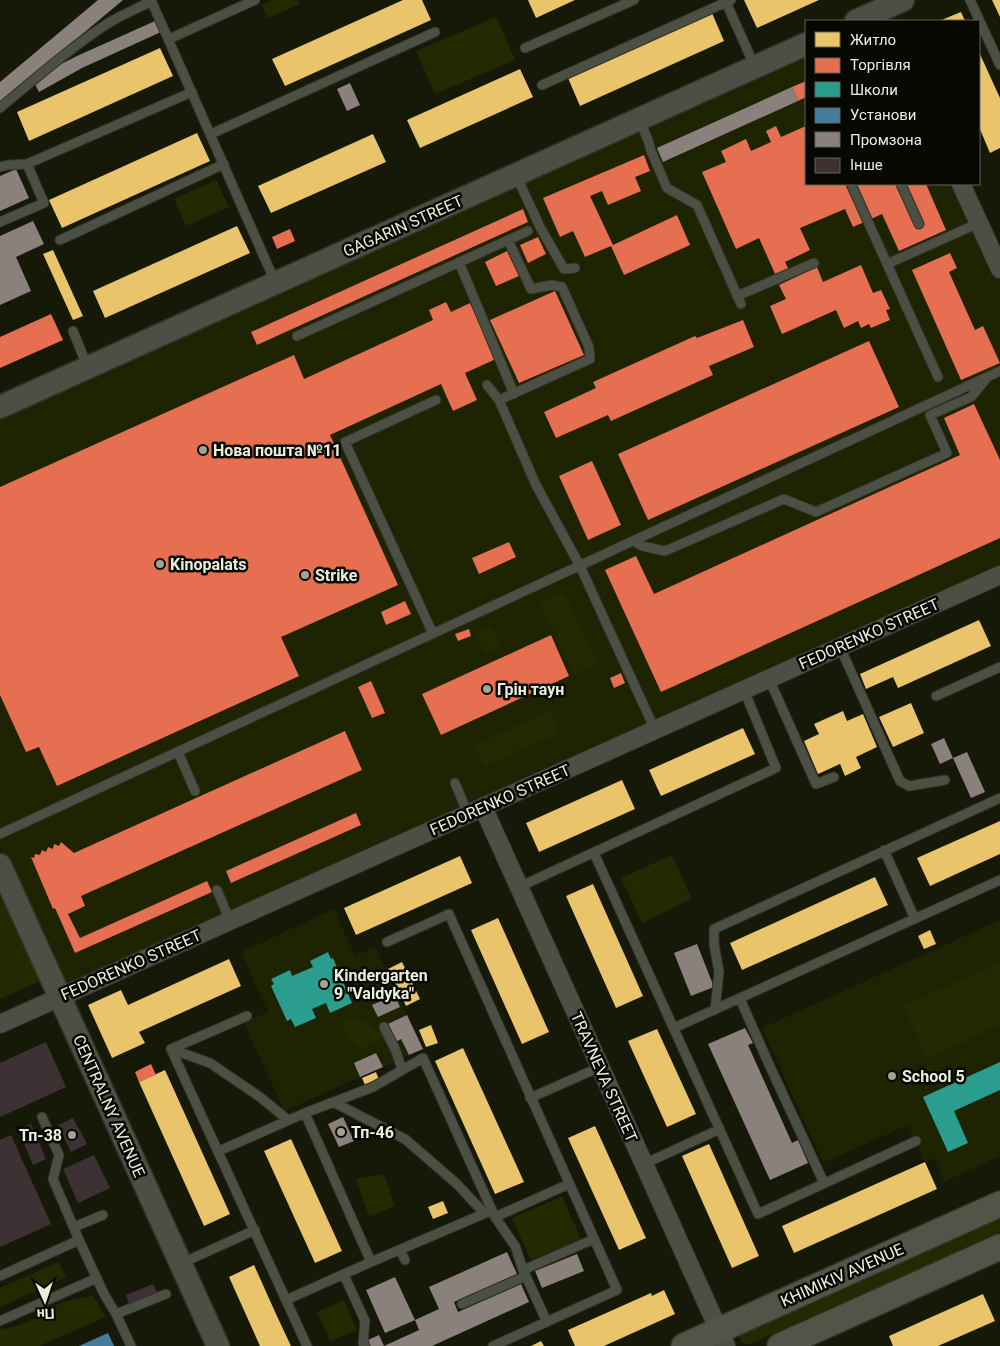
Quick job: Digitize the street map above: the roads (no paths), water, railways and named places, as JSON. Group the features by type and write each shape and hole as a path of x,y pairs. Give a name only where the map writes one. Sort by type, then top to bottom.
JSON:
{"main road":[{"name":"KHIMIKIV AVENUE","path":"684,1346 722,1338 1000,1204"},
{"path":"780,1346 1000,1247"}],"street":[{"path":"861,20 885,15 903,0"},
{"name":"GAGARIN STREET","path":"0,408 805,44"},
{"path":"961,185 1000,269"},
{"name":"FEDORENKO STREET","path":"0,1024 1000,575"},
{"name":"TRAVNEVA STREET","path":"475,811 519,887 722,1338"},
{"name":"CENTRALNY AVENUE","path":"0,865 218,1346"}],"lane":[{"path":"0,108 58,59 111,22 152,0 276,284"},
{"path":"170,39 256,0"},
{"path":"525,48 634,0"},
{"path":"970,0 997,52 1000,65"},
{"path":"542,85 727,1 755,67"},
{"path":"210,134 434,32"},
{"path":"0,167 27,164 192,92"},
{"path":"639,119 667,188 697,205 739,300 814,263"},
{"path":"0,222 44,203 27,164"},
{"path":"60,240 224,164"},
{"path":"516,175 540,227 564,268 575,268"},
{"path":"850,185 938,377"},
{"path":"901,185 919,224"},
{"path":"886,264 979,223"},
{"path":"297,336 528,231"},
{"path":"499,400 590,359 589,347 562,287 552,285 531,289 508,240"},
{"path":"459,262 514,394"},
{"path":"73,331 88,368"},
{"path":"0,834 1000,371"},
{"path":"634,540 642,546 665,551 784,499 816,512 947,453 930,415 971,397 988,377"},
{"path":"487,385 499,400 536,485 580,566 654,730"},
{"path":"433,634 345,442 436,400"},
{"path":"840,647 900,781 909,786 945,780"},
{"path":"936,696 1000,667"},
{"path":"769,679 816,784 834,777"},
{"path":"519,887 776,768 744,690"},
{"path":"178,752 196,791"},
{"path":"455,783 475,811"},
{"path":"715,1010 720,972 714,944 714,929 1000,798"},
{"path":"884,850 915,919"},
{"path":"594,853 758,1214 916,1141"},
{"path":"674,1028 1000,880"},
{"path":"217,890 230,921"},
{"path":"387,942 449,914 617,1290 492,1346"},
{"path":"740,999 824,1183"},
{"path":"171,1049 247,1016"},
{"path":"384,1027 396,1051 402,1070"},
{"path":"171,1049 210,1063 235,1082 260,1097 288,1120"},
{"path":"171,1049 307,1346"},
{"path":"219,1151 288,1120 373,1086 423,1058 490,1213"},
{"path":"530,1098 600,1067"},
{"path":"333,1102 405,1139 490,1213 515,1246 524,1273 547,1322"},
{"path":"306,1113 371,1262"},
{"path":"42,1117 59,1155 53,1179 104,1294 131,1346"},
{"path":"644,1164 720,1129"},
{"path":"286,1300 371,1262 490,1213 569,1184"},
{"path":"74,1228 103,1215"},
{"path":"181,1263 255,1230"},
{"path":"462,1304 594,1239"},
{"path":"0,1276 79,1240"},
{"path":"400,1250 405,1260"},
{"path":"344,1275 365,1321 364,1346"},
{"path":"0,1321 98,1278"},
{"path":"116,1314 166,1294"}],"place":[{"name":"Нова пошта №11","path":"203,450"},
{"name":"Kinopalats","path":"160,564"},
{"name":"Strike","path":"305,575"},
{"name":"Грін таун","path":"487,689"},
{"name":"Kindergarten 9 \"Valdyka\"","path":"324,984"},
{"name":"School 5","path":"892,1076"},
{"name":"Тп-46","path":"341,1132"},
{"name":"Тп-38","path":"72,1135"}]}
